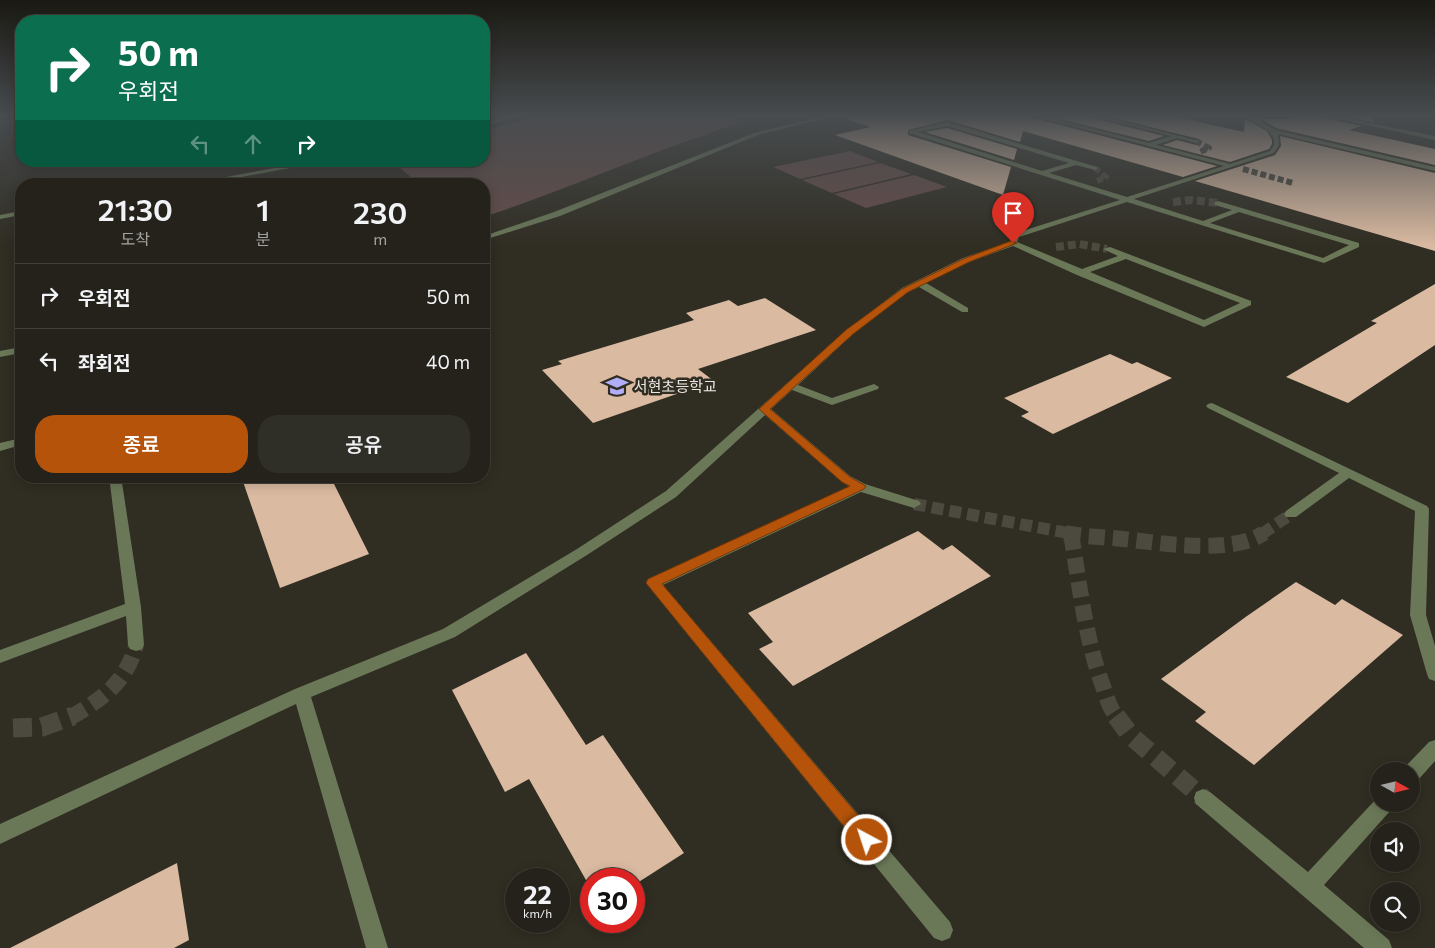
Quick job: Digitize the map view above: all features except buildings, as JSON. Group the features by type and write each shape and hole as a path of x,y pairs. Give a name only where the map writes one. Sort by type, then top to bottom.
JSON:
{"street":[{"path":"490,236 557,214 693,159"},
{"path":"998,159 1324,261 1356,245 1218,203"},
{"path":"1067,159 1095,168"},
{"path":"1207,159 1242,169"},
{"path":"1013,243 1016,236 1125,198 1248,159"},
{"path":"1393,159 1435,169"},
{"path":"1042,173 1076,162"},
{"path":"226,178 290,167"},
{"path":"1203,223 1239,210"},
{"path":"0,217 15,214"},
{"path":"0,834 301,694 449,633 574,557 671,494 877,310 919,283 966,260 1013,243 1204,324 1248,303 1107,249"},
{"path":"1080,273 1126,256"},
{"path":"919,283 965,310"},
{"path":"0,354 15,351"},
{"path":"790,386 832,402 874,387"},
{"path":"1212,406 1422,509 1418,615 1435,674"},
{"path":"764,409 846,479 860,486 914,504"},
{"path":"0,448 15,444"},
{"path":"1291,514 1348,473"},
{"path":"116,483 133,607 136,645"},
{"path":"860,486 653,583 942,930"},
{"path":"0,657 133,607"},
{"path":"301,694 377,948"},
{"path":"1420,764 1435,748"},
{"path":"1204,798 1381,948"},
{"path":"1309,886 1377,812"}],"shaded area":[{"path":"490,159 639,159 490,215 490,178 412,178 399,167 490,167"},
{"path":"810,159 871,159 878,162 800,179 773,167"},
{"path":"880,163 911,174 832,193 802,180"},
{"path":"914,175 947,187 866,208 834,194"}],"tunnel":[{"path":"1095,168 1106,177 1095,182"},
{"path":"1243,169 1293,183"},
{"path":"1173,202 1192,200 1218,203"},
{"path":"1056,247 1079,244 1107,249"},
{"path":"914,504 1073,534"},
{"path":"1262,534 1291,514"},
{"path":"1065,533 1196,546 1234,544 1250,540 1262,534"},
{"path":"1071,534 1092,651 1112,711 1117,717"},
{"path":"72,716 112,688 127,669 136,645"},
{"path":"13,728 42,727 72,716"},
{"path":"1116,716 1131,736 1203,798"}],"place":[{"name":"서현초등학교","path":"617,386"}],"route":[{"path":"867,840 653,583 860,486 846,479 764,409 850,332 905,290 966,260 1013,243"}]}
